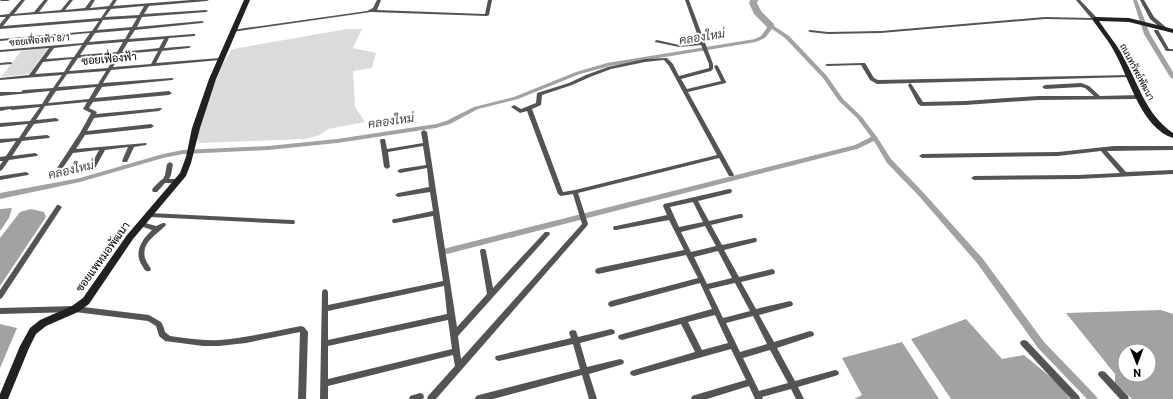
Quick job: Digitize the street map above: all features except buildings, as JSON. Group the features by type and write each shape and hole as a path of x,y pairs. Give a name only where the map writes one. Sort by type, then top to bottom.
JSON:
{"street":[{"path":"1,0 8,0"},
{"path":"0,28 23,0"},
{"path":"35,14 46,0"},
{"path":"62,11 71,0"},
{"path":"87,10 94,0"},
{"path":"0,168 54,90 83,44 115,0"},
{"path":"136,6 139,0"},
{"path":"0,16 136,6 159,2 207,0"},
{"name":"ซอยแพหมอพัฒนา","path":"3,399 25,346 33,331 48,320 75,309 86,302 130,237 150,215 187,168 196,128 220,59 247,0"},
{"path":"372,12 380,0"},
{"path":"232,31 372,12 487,15 490,0"},
{"path":"678,78 711,69 711,64 687,0"},
{"path":"1078,0 1095,19"},
{"path":"1142,0 1152,18 1165,29"},
{"path":"60,168 83,133 92,116 93,111 85,110 147,5"},
{"path":"0,28 206,11"},
{"path":"810,30 828,33 881,32 1045,18 1133,21 1155,29 1173,31"},
{"name":"ถนนทรัพย์พัฒนา","path":"1095,19 1119,54 1139,97 1159,126 1173,136"},
{"path":"0,40 202,22"},
{"path":"1155,29 1168,50 1173,50"},
{"name":"ซอยเฟื่องฟ้า 8/1","path":"0,51 193,35"},
{"path":"152,65 167,37"},
{"path":"657,41 679,46 704,46"},
{"path":"31,76 52,47"},
{"path":"42,61 118,53 189,48"},
{"name":"ซอยเฟื่องฟ้า","path":"0,79 220,59"},
{"path":"514,107 520,111 529,109 539,104 539,94 580,80 591,74 650,59 665,59 671,65 731,175"},
{"path":"0,64 10,63"},
{"path":"827,65 863,64 872,79 877,82 1129,76"},
{"path":"685,91 724,82 716,66"},
{"path":"0,94 172,79"},
{"path":"910,85 920,104 965,103 1038,98 1139,97"},
{"path":"1046,87 1081,85 1098,97"},
{"path":"0,109 169,93"},
{"path":"92,116 159,109"},
{"path":"529,109 561,194 575,192 721,156"},
{"path":"0,125 56,120"},
{"path":"83,133 151,126"},
{"path":"424,132 458,368"},
{"path":"0,141 47,137"},
{"path":"383,140 387,167"},
{"path":"71,151 144,144"},
{"path":"385,151 426,144"},
{"path":"124,161 132,145"},
{"path":"92,169 103,148"},
{"path":"922,156 1058,154 1125,148 1173,148"},
{"path":"1103,150 1125,174"},
{"path":"0,159 35,155"},
{"path":"165,180 168,175 170,164"},
{"path":"400,171 429,166"},
{"path":"974,178 1173,172"},
{"path":"0,178 26,174"},
{"path":"155,190 160,182 165,180 178,181"},
{"path":"398,194 432,189"},
{"path":"728,191 666,206 758,397 793,385 835,374"},
{"path":"431,399 585,224 575,192"},
{"path":"694,199 800,399"},
{"path":"0,296 58,207"},
{"path":"395,221 436,213"},
{"path":"150,215 292,222"},
{"path":"678,230 740,216"},
{"path":"616,228 671,217"},
{"path":"141,225 160,227 151,234 141,254 142,261 148,269"},
{"path":"454,335 547,234"},
{"path":"598,271 720,248 754,240"},
{"path":"483,251 491,295"},
{"path":"611,304 703,284 737,280 772,272"},
{"path":"325,309 446,283"},
{"path":"324,399 325,292"},
{"path":"722,321 790,304"},
{"path":"0,311 75,309 148,318 162,327 162,334 165,338 190,342 219,343 246,340 288,331 303,330 302,399"},
{"path":"622,337 717,311"},
{"path":"324,344 451,316"},
{"path":"684,320 700,354"},
{"path":"499,358 574,336 611,332"},
{"path":"739,356 810,334"},
{"path":"574,336 593,399"},
{"path":"1024,343 1076,399"},
{"path":"634,373 733,345"},
{"path":"324,383 456,351"},
{"path":"478,399 620,362"},
{"path":"1102,374 1125,399"},
{"path":"695,399 751,382"}],"shaded area":[{"path":"347,29 362,29 353,48 376,53 372,68 353,71 355,107 365,122 328,129 320,135 305,139 200,143 196,138 216,79 221,67 233,49"},
{"path":"48,48 29,74 1,77 21,51"},
{"path":"12,208 9,218 0,231 0,209"},
{"path":"31,209 44,212 46,217 0,286 0,238 20,212"},
{"path":"1161,310 1173,314 1173,399 1132,399 1115,383 1115,374 1066,313"},
{"path":"966,319 1002,359 1024,355 1058,383 1070,399 951,399 911,339"},
{"path":"0,324 17,328 0,368"},
{"path":"902,342 939,399 854,399 862,395 842,358"}],"waterway":[{"path":"754,0 753,3 757,12 771,26"},
{"path":"1135,0 1147,34 1173,77"},
{"name":"คลองใหม่","path":"0,196 80,180 163,156 183,152 268,148 337,141 436,126 448,123 476,108 516,98 578,73 609,64 756,40 763,37 771,26 787,37 825,77 841,100 859,117 875,138"},
{"path":"447,251 857,147 875,138"},
{"path":"875,138 889,161 920,193 980,261 1041,345 1093,399"}]}
